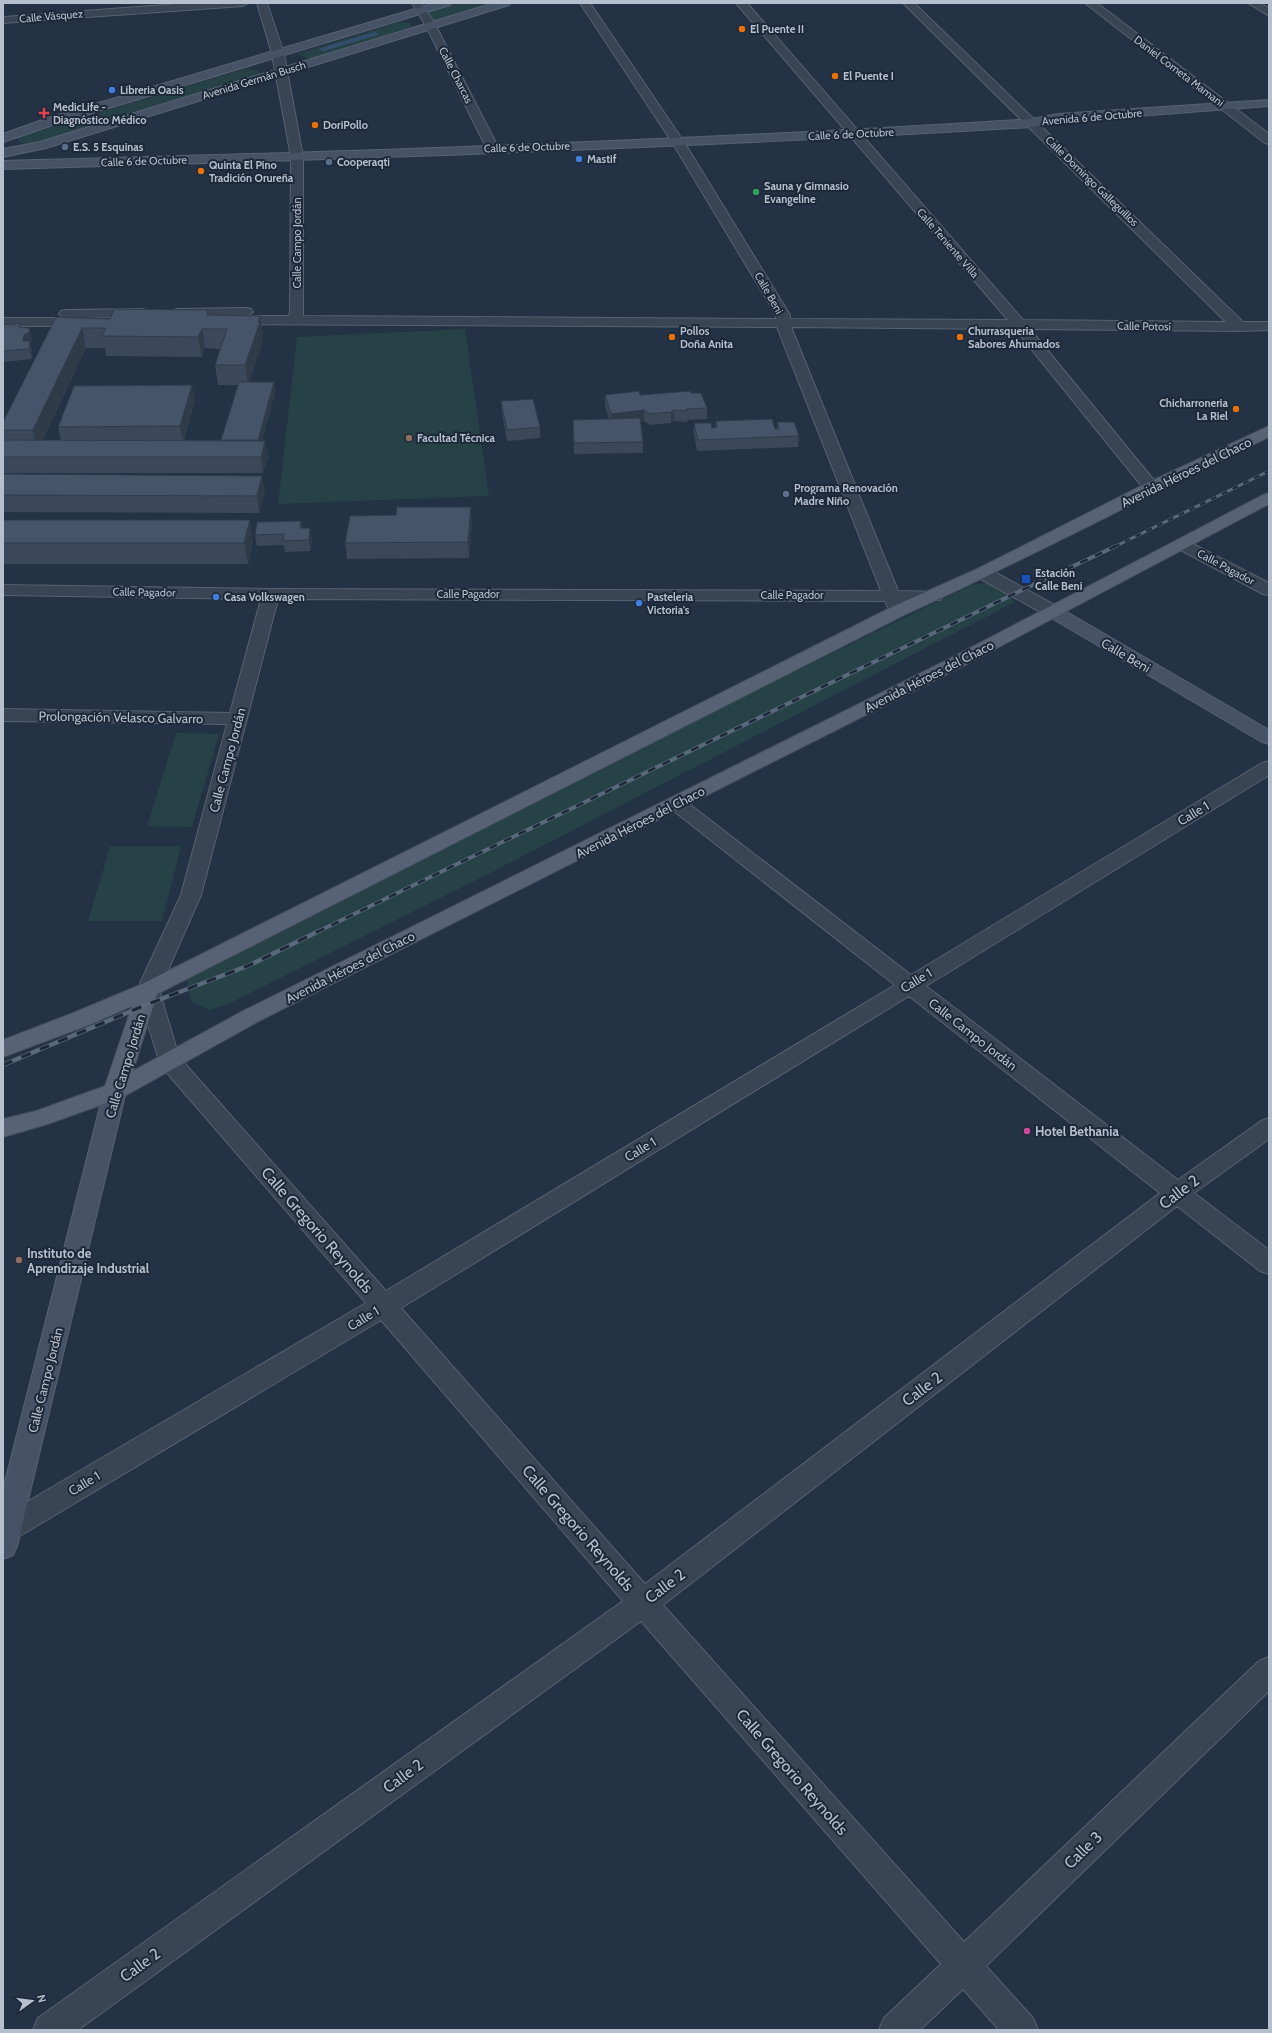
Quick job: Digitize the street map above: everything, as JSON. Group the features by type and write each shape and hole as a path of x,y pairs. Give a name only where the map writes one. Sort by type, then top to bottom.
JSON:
{"main road":[{"name":"Avenida Héroes del Chaco","path":"3,1049 81,1019 148,990 895,603 934,596 983,573 1151,487 1269,431"},
{"name":"Avenida Héroes del Chaco","path":"3,1128 40,1118 115,1091 251,1016 677,804 1054,612 1269,498"},
{"name":"Calle Campo Jordán","path":"115,1091 148,990"}],"street":[{"name":"Calle Vásquez","path":"3,19 110,7 243,3"},
{"name":"Calle Campo Jordán","path":"262,3 278,54 297,157 296,316"},
{"name":"Avenida Germán Busch","path":"3,138 52,121 278,54 419,7 446,3"},
{"name":"Avenida Germán Busch","path":"3,153 42,145 505,3"},
{"name":"Calle Beni","path":"586,3 678,142 783,320 895,603"},
{"name":"Calle Teniente Villa","path":"741,3 1014,319 1151,487"},
{"name":"Calle Domingo Galleguillos","path":"908,3 1240,327"},
{"name":"Daniel Corneta Mamani","path":"1090,3 1241,117 1269,140"},
{"path":"1253,3 1269,14"},
{"path":"3,19 90,4 110,7"},
{"name":"Calle Charcas","path":"419,7 431,26 493,149"},
{"name":"Avenida 6 de Octubre","path":"1032,123 1058,118 1269,103"},
{"name":"Avenida 6 de Octubre","path":"1032,123 1065,126 1255,116"},
{"name":"Calle 6 de Octubre","path":"22,164 297,157 678,142 854,134 1032,123"},
{"path":"3,159 22,164"},
{"path":"3,165 22,164"},
{"path":"3,315 783,320 1014,319 1269,315"},
{"path":"3,322 160,317"},
{"name":"Calle Potosí","path":"1014,319 1240,327 1269,326"},
{"name":"Calle Pagador","path":"1183,544 1269,590"},
{"name":"Calle Beni","path":"983,573 1054,612 1269,738"},
{"name":"Calle Pagador","path":"3,590 895,603"},
{"name":"Calle Campo Jordán","path":"148,990 192,895 272,594"},
{"name":"Prolongación Velasco Galvarro","path":"3,715 238,719"},
{"name":"Calle 1","path":"6,1537 909,985 1269,767"},
{"name":"Calle Campo Jordán","path":"677,804 1269,1264"},
{"path":"148,990 169,1060"},
{"name":"Calle Gregorio Reynolds","path":"169,1060 643,1603 1021,2030"},
{"name":"Calle Campo Jordán","path":"6,1537 115,1091"},
{"name":"Calle 2","path":"50,2030 643,1603 1178,1192 1269,1127"},
{"name":"Calle 3","path":"896,2030 1269,1671"}],"green space":[{"path":"457,3 494,3 433,21 428,12"},
{"path":"399,22 409,23 413,27 310,59 297,54"},
{"path":"244,69 257,70 260,73 258,76 32,144 25,144 18,140 19,137"},
{"path":"465,329 489,496 278,504 297,337"},
{"path":"988,583 1000,588 1015,602 492,872 228,1004 209,1010 191,1001 187,981 198,966 971,585"},
{"path":"176,733 219,734 192,827 147,826"},
{"path":"110,846 181,846 162,921 88,921"}],"water":[{"path":"374,32 380,34 324,51 318,49"}],"building":[{"path":"114,309 208,310 207,315 260,316 258,322 260,322 245,365 215,365 227,329 202,329 198,337 102,336 106,328 82,328 33,430 3,430 3,422 56,317 110,319"},
{"path":"14,323 19,323 19,327 29,328 30,332 24,335 23,341 30,341 29,349 3,351 3,324 14,325"},
{"path":"239,382 274,382 258,440 221,440"},
{"path":"192,385 180,426 58,427 74,386"},
{"path":"639,391 640,395 690,391 691,393 701,393 707,408 686,409 687,411 674,410 671,412 650,414 644,410 611,414 605,395"},
{"path":"533,399 540,427 507,430 501,401"},
{"path":"640,418 643,442 574,443 573,420"},
{"path":"772,419 775,429 779,429 777,422 794,422 799,436 698,440 694,423 711,423 712,428 717,427 716,421"},
{"path":"3,440 265,441 261,457 3,457"},
{"path":"3,474 262,476 257,496 3,495"},
{"path":"397,507 471,507 468,542 345,543 350,516 396,515"},
{"path":"3,520 250,520 244,543 3,543"},
{"path":"301,521 300,528 310,528 309,540 283,541 284,534 255,535 257,522"}],"railway":[{"path":"1114,547 1269,471"},
{"path":"317,932 1018,592 1116,546"},
{"path":"3,1065 143,1006 250,965 319,931"}],"place":[{"name":"El Puente II","path":"742,29"},
{"name":"El Puente I","path":"835,76"},
{"name":"Libreria Oasis","path":"112,90"},
{"name":"MedicLife - Diagnóstico Médico","path":"44,113"},
{"name":"DoriPollo","path":"315,125"},
{"name":"E.S. 5 Esquinas","path":"65,147"},
{"name":"Mastif","path":"579,159"},
{"name":"Cooperaqti","path":"329,162"},
{"name":"Quinta El Pino Tradición Orureña","path":"201,171"},
{"name":"Sauna y Gimnasio Evangeline","path":"756,192"},
{"name":"Pollos Doña Anita","path":"672,337"},
{"name":"Churrasqueria Sabores Ahumados","path":"960,337"},
{"name":"Chicharroneria La Riel","path":"1236,409"},
{"name":"Facultad Técnica","path":"409,438"},
{"name":"Programa Renovación Madre Niño","path":"786,494"},
{"name":"Estación Calle Beni","path":"1026,579"},
{"name":"Casa Volkswagen","path":"216,597"},
{"name":"Pasteleria Victoria's","path":"639,603"},
{"name":"Hotel Bethania","path":"1027,1131"},
{"name":"Instituto de Aprendizaje Industrial","path":"19,1260"}]}
